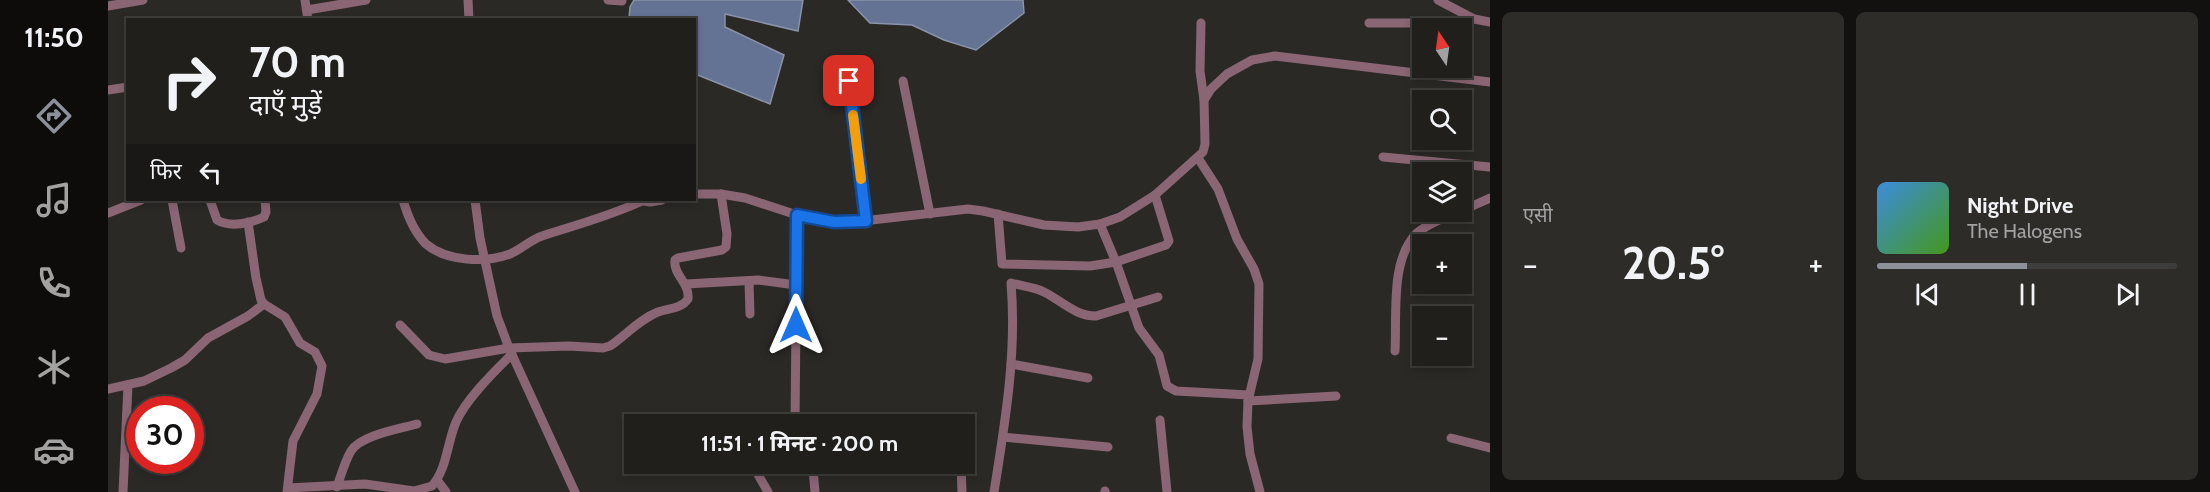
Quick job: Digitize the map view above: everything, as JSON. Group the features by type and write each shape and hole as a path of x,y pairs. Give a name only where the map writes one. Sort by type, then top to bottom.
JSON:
{"street":[{"path":"108,6 143,0"},
{"path":"305,0 307,15 366,0"},
{"path":"468,0 469,18"},
{"path":"608,0 622,1"},
{"path":"1438,0 1474,19 1490,22"},
{"path":"1369,23 1460,23 1474,19"},
{"path":"696,194 722,194 745,198 797,215 834,222 866,221 968,209 1044,225 1100,224 1120,217 1155,195 1198,158 1205,144 1204,100 1200,71 1201,23"},
{"path":"1204,100 1211,89 1227,74 1252,60 1275,56 1490,82"},
{"path":"849,81 866,221"},
{"path":"903,81 930,214"},
{"path":"108,90 126,87"},
{"path":"1383,157 1490,167"},
{"path":"1198,158 1218,189 1237,238 1254,268 1259,284 1258,359 1248,398 1248,436 1260,492"},
{"path":"400,325 419,346 436,358 445,359 569,346 603,348 647,318 685,303 689,294 686,284 676,270 675,260 722,250 726,247 727,234 722,194"},
{"path":"998,214 1002,264 1090,266 1116,262 1169,241 1155,195"},
{"path":"1472,206 1490,198"},
{"path":"108,213 138,201"},
{"path":"172,201 181,248"},
{"path":"210,201 215,216 226,224 248,222 264,217 265,201"},
{"path":"403,201 413,225 428,245 440,252 458,257 484,259 512,253 538,237 614,213 638,201"},
{"path":"475,201 484,259 497,316 510,351 575,492"},
{"path":"795,414 797,215"},
{"path":"248,222 259,295 264,304 285,317 300,343 315,352 322,366 317,394 293,441 288,490 378,485 414,491 432,486 442,468 447,445 457,419 510,351"},
{"path":"1395,351 1399,268 1404,253 1419,232 1434,222"},
{"path":"1100,224 1139,328 1159,355 1167,386 1171,390 1248,398 1336,396"},
{"path":"749,281 750,314"},
{"path":"686,284 774,281 796,285"},
{"path":"994,492 1011,364 1013,308 1011,283 1043,291 1079,314 1088,316 1096,316 1158,297"},
{"path":"108,389 144,381 185,360 208,338 238,322 264,304"},
{"path":"1011,364 1088,378"},
{"path":"123,492 128,385"},
{"path":"1160,420 1167,492"},
{"path":"337,487 351,451 356,445 371,437 417,424"},
{"path":"1003,437 1108,447"},
{"path":"1451,438 1490,448"},
{"path":"758,474 768,492"},
{"path":"813,474 815,492"},
{"path":"961,474 962,492"},
{"path":"436,480 446,492"}],"water":[{"path":"634,0 803,0 798,31 725,14 725,27 784,55 770,104 696,74 696,18 629,18 630,7"},
{"path":"848,0 1023,0 1024,13 976,50 944,40 912,25 870,23"}],"slow traffic":[{"path":"853,115 861,179"}],"route":[{"path":"796,325 797,215 834,222 866,221 849,81"}]}
